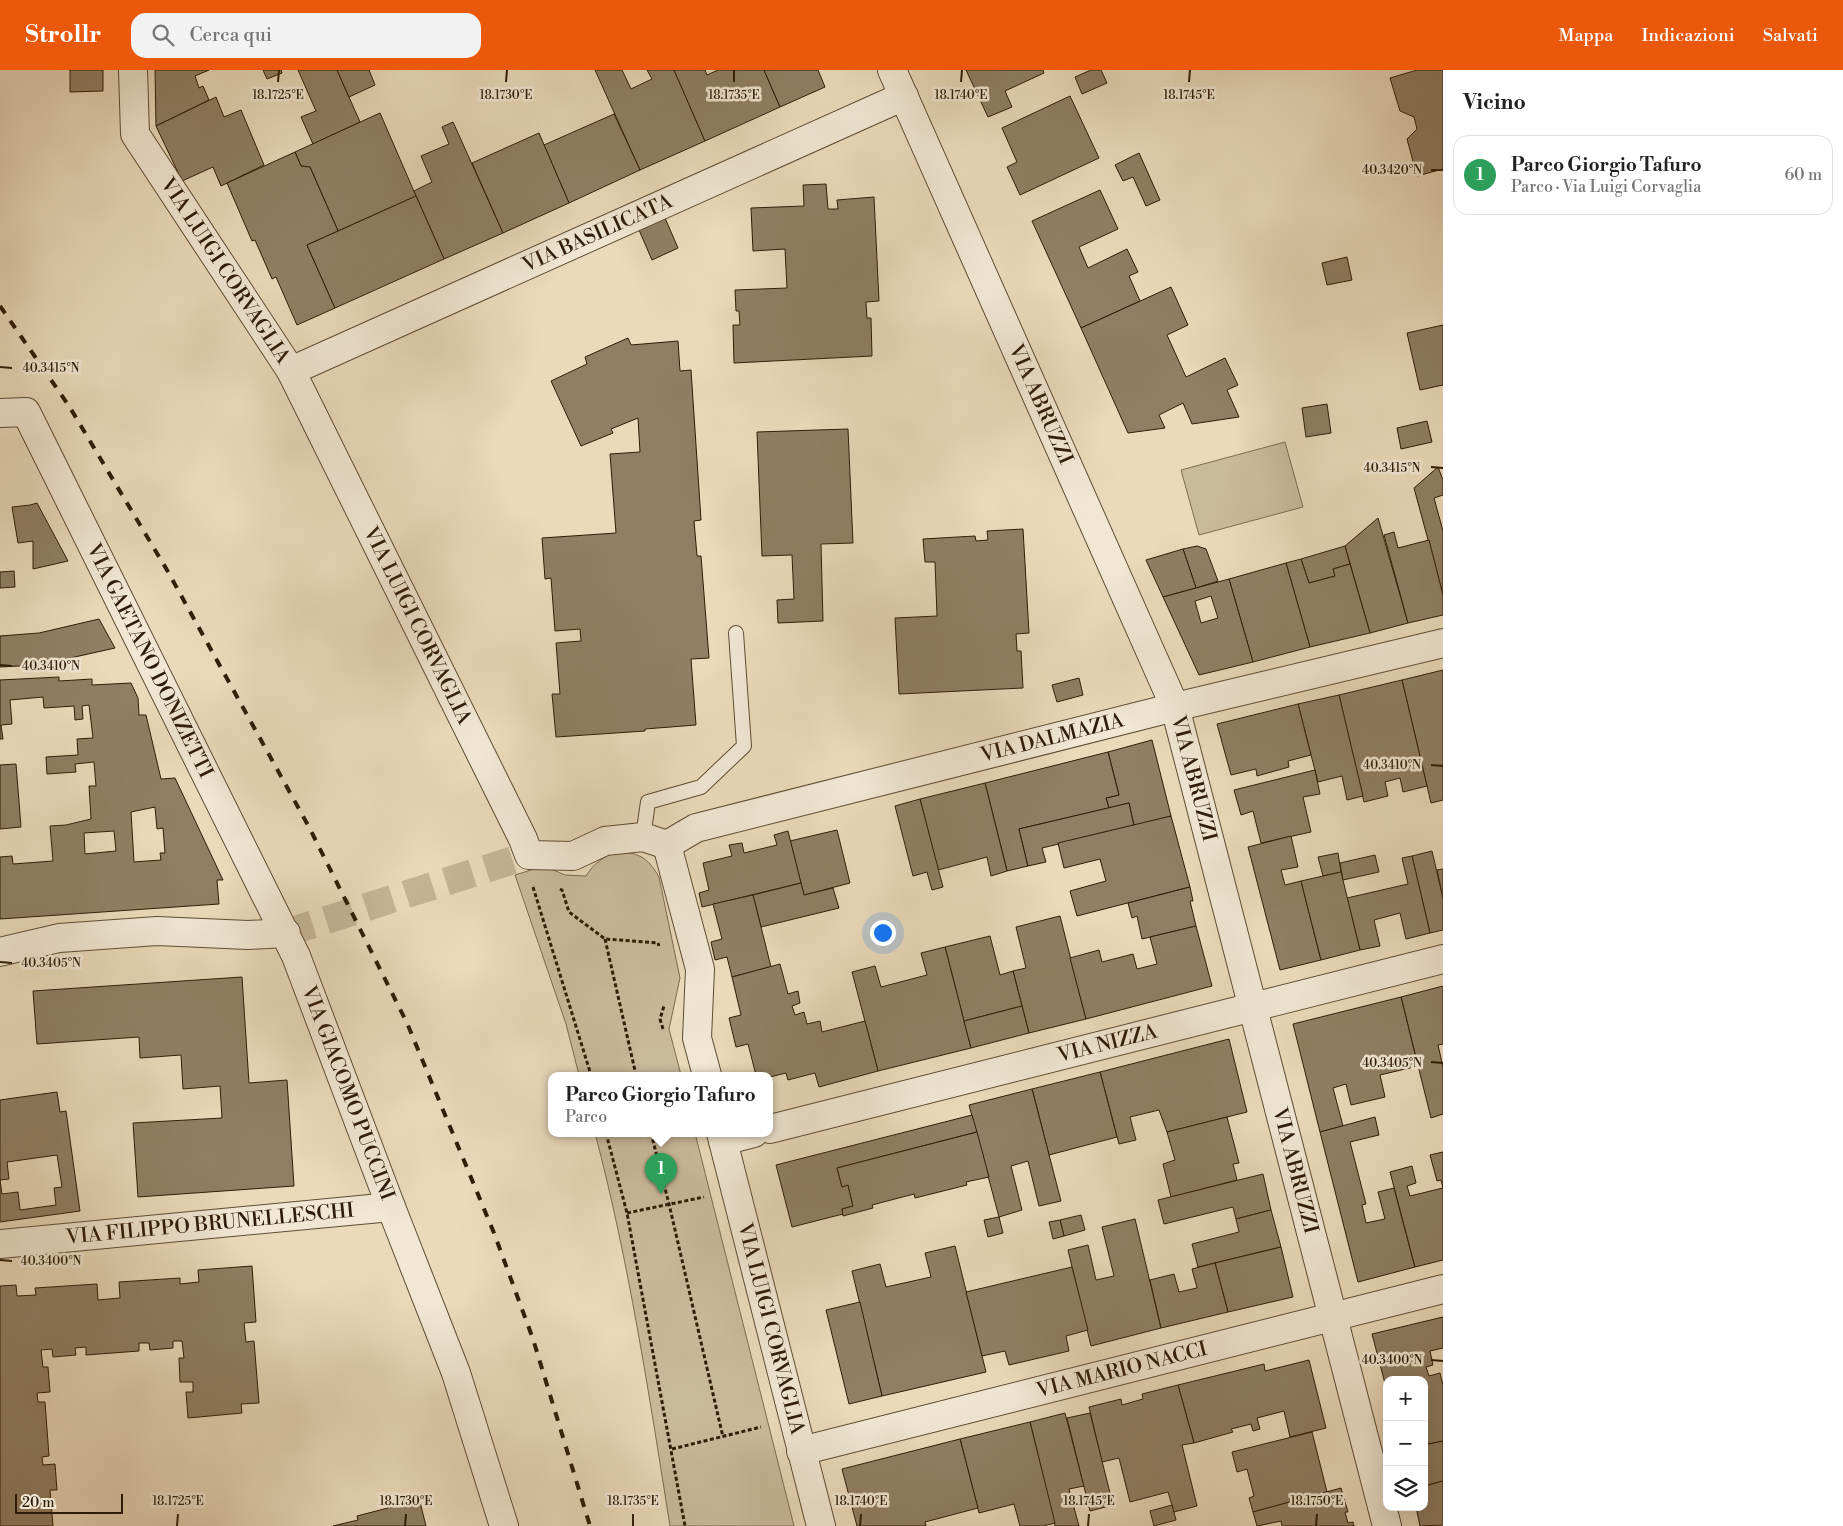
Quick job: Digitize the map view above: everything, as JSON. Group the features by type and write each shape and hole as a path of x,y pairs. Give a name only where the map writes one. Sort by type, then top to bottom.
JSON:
{"street":[{"name":"VIA LUIGI CORVAGLIA","path":"133,70 135,134 291,371 523,839 530,868"},
{"name":"VIA ABRUZZI","path":"892,70 1175,707 1387,1526"},
{"name":"VIA BASILICATA","path":"291,371 904,96"},
{"name":"VIA GAETANO DONIZETTI","path":"0,414 26,412 286,933"},
{"name":"VIA DALMAZIA","path":"655,841 696,828 1175,707 1443,643"},
{"path":"530,868 573,856 605,841 655,841 700,970 697,1038 706,1072"},
{"path":"0,952 58,938 157,931 248,935 286,933"},
{"name":"VIA GIACOMO PUCCINI","path":"286,933 456,1373 504,1526"},
{"name":"VIA NIZZA","path":"773,1128 1443,959"},
{"name":"VIA LUIGI CORVAGLIA","path":"722,1137 821,1526"},
{"name":"VIA FILIPPO BRUNELLESCHI","path":"0,1244 391,1207"},
{"name":"VIA MARIO NACCI","path":"801,1451 1443,1289"}],"lane":[{"path":"655,841 648,802 701,787 744,746 736,634"}],"path":[{"path":"530,868 589,1072"},
{"path":"562,890 570,912 605,939 658,943 660,952"},
{"path":"605,939 635,1072"},
{"path":"665,1002 660,1019 665,1038"},
{"path":"607,1137 627,1213 686,1526"},
{"path":"652,1137 723,1437"},
{"path":"627,1213 706,1197"},
{"path":"672,1449 761,1427"}],"shaded area":[{"path":"1285,442 1303,507 1199,535 1181,470"},
{"path":"616,852 631,853 642,857 651,865 659,877 680,978 669,1029 680,1072 578,1072 566,1024 515,875 544,866 565,875 586,876 599,861"},
{"path":"596,1137 696,1137 794,1526 670,1526 628,1279"}],"building":[{"path":"70,70 103,70 103,91 70,92"},
{"path":"155,70 209,70 195,76 199,88 203,86 209,100 156,126"},
{"path":"263,70 281,70 282,73 267,79"},
{"path":"298,70 337,70 360,122 313,144 301,117 316,111"},
{"path":"337,70 369,70 375,85 349,97"},
{"path":"595,70 622,70 631,89 652,79 647,70 674,70 705,141 640,170"},
{"path":"674,70 705,70 707,75 718,70 764,70 780,107 705,141"},
{"path":"764,70 818,70 825,87 780,107"},
{"path":"966,70 1043,70 1044,73 1005,91 1012,107 988,117"},
{"path":"1091,70 1101,70 1107,83 1082,94 1075,77"},
{"path":"1417,70 1443,70 1443,169 1417,176 1407,139 1417,129 1414,117 1400,111 1390,78"},
{"path":"1070,96 1099,158 1020,195 1007,167 1017,162 1002,128"},
{"path":"216,97 224,117 241,110 264,165 221,186 213,167 182,181 156,126"},
{"path":"380,113 416,196 338,231 310,167 301,166 295,152"},
{"path":"614,114 640,170 569,203 544,145"},
{"path":"453,122 503,233 444,259 414,191 432,182 421,156 449,144 442,127"},
{"path":"539,133 569,203 503,233 472,163"},
{"path":"295,152 301,166 310,167 338,231 307,245 335,308 297,325 276,277 272,279 255,240 252,241 227,183"},
{"path":"1139,153 1160,200 1146,206 1133,177 1123,181 1115,165"},
{"path":"826,184 828,209 838,209 837,200 874,197 879,301 866,302 867,318 871,318 872,356 734,363 733,325 740,325 739,311 736,311 735,290 787,288 785,249 753,251 751,208 804,206 803,185"},
{"path":"1100,190 1118,229 1079,247 1088,268 1127,249 1138,272 1129,276 1140,301 1081,328 1032,221"},
{"path":"416,196 444,259 335,308 307,245"},
{"path":"665,218 678,248 652,260 639,230"},
{"path":"1347,257 1352,280 1327,285 1322,263"},
{"path":"1171,287 1188,325 1167,335 1186,377 1225,358 1238,385 1227,390 1239,417 1192,424 1183,403 1159,415 1165,428 1128,433 1081,328"},
{"path":"1443,325 1443,385 1420,390 1407,333"},
{"path":"628,338 631,345 678,341 680,371 691,370 701,520 694,521 697,556 701,556 709,658 691,659 696,725 645,729 645,731 556,737 552,694 560,694 556,643 581,641 580,629 555,631 551,578 545,579 542,538 616,533 610,454 640,452 638,418 611,429 613,433 581,446 551,381 587,364 585,357"},
{"path":"1327,404 1331,433 1306,437 1302,408"},
{"path":"1427,421 1432,442 1401,449 1397,428"},
{"path":"848,429 853,543 821,544 823,621 778,623 777,600 794,599 792,555 762,556 757,432"},
{"path":"1438,467 1443,480 1443,495 1434,498 1443,531 1443,595 1414,488"},
{"path":"37,503 68,561 33,569 33,541 18,543 12,507"},
{"path":"1378,518 1408,623 1370,633 1345,546"},
{"path":"1023,529 1029,633 1016,634 1017,651 1021,651 1023,688 899,694 895,618 937,616 935,562 925,562 923,539 975,536 976,541 988,540 987,531"},
{"path":"1394,532 1398,548 1429,540 1443,595 1443,615 1408,623 1384,535"},
{"path":"1197,546 1206,549 1218,581 1196,588 1183,549"},
{"path":"1345,546 1350,564 1333,569 1335,576 1309,583 1301,559"},
{"path":"1183,549 1196,588 1163,597 1146,560"},
{"path":"1301,559 1309,583 1335,576 1333,569 1350,564 1370,633 1310,647 1286,563"},
{"path":"1286,563 1310,647 1253,662 1229,579"},
{"path":"14,571 15,587 0,588 0,572"},
{"path":"1229,579 1253,662 1199,675 1163,597","holes":["1211,596 1218,618 1201,623 1195,601"]},
{"path":"99,619 115,648 39,665 0,667 0,636 39,633"},
{"path":"1443,670 1443,800 1431,803 1402,680"},
{"path":"59,677 59,681 92,679 92,685 131,683 138,698 139,715 146,715 161,779 175,778 223,880 217,880 219,904 0,919 0,857 12,856 13,864 53,861 50,826 66,825 91,819 89,786 96,786 94,762 75,764 76,772 47,774 46,757 78,755 77,739 93,738 89,705 82,706 83,719 75,720 74,706 44,708 43,697 10,700 12,724 1,725 3,739 0,739 0,680","holes":["155,807 157,829 163,828 165,853 160,853 161,860 134,862 131,812","114,831 116,851 85,854 84,833"]},
{"path":"1079,678 1083,695 1057,702 1052,685"},
{"path":"1402,680 1427,786 1403,792 1400,778 1385,782 1388,796 1364,802 1339,695"},
{"path":"1339,695 1363,796 1347,800 1342,776 1318,782 1298,704"},
{"path":"1298,704 1311,755 1288,761 1289,767 1257,776 1256,769 1231,775 1217,724"},
{"path":"1152,740 1171,816 1134,826 1129,803 1109,808 1106,798 1119,795 1108,752"},
{"path":"1108,752 1119,795 1106,798 1109,808 1019,829 1028,866 1007,871 985,783"},
{"path":"16,764 21,827 0,829 0,765"},
{"path":"1315,770 1320,794 1303,797 1311,832 1261,843 1253,811 1241,815 1234,790"},
{"path":"985,783 1007,871 991,876 987,857 938,870 920,799"},
{"path":"920,799 943,887 932,890 927,872 913,876 895,806"},
{"path":"1129,803 1134,826 1042,848 1046,862 1028,866 1019,829"},
{"path":"1171,816 1190,887 1077,916 1070,891 1106,881 1100,859 1064,868 1058,843"},
{"path":"837,830 850,883 804,895 790,841"},
{"path":"788,831 801,883 702,907 699,893 709,890 703,863 732,856 729,845 742,843 744,853 777,845 774,835"},
{"path":"1291,836 1298,867 1281,870 1285,885 1301,881 1321,960 1280,970 1248,847"},
{"path":"1432,851 1443,898 1443,930 1430,933 1412,856"},
{"path":"1338,853 1341,872 1323,876 1318,857"},
{"path":"1375,855 1379,872 1343,880 1340,863"},
{"path":"1412,856 1430,933 1406,939 1400,913 1374,920 1380,946 1360,950 1347,898 1408,884 1402,858"},
{"path":"1443,869 1443,898 1437,870"},
{"path":"1341,872 1360,950 1321,960 1301,881"},
{"path":"801,883 804,895 833,888 839,908 761,927 753,895"},
{"path":"1190,887 1193,901 1190,901 1196,926 1142,939 1137,916 1132,918 1128,903"},
{"path":"753,895 771,967 732,977 727,957 715,960 711,942 722,939 713,904"},
{"path":"1060,916 1086,1019 1029,1033 1013,971 1026,968 1016,927"},
{"path":"1196,926 1212,986 1086,1019 1070,958 1099,950 1102,962 1133,954 1137,969 1157,964 1150,937"},
{"path":"990,936 1000,975 1013,971 1022,1006 964,1021 945,947"},
{"path":"945,947 971,1048 878,1071 852,972 875,966 881,987 927,975 921,953"},
{"path":"780,964 788,994 798,991 800,1003 792,1006 795,1015 804,1012 807,1024 820,1021 822,1032 865,1021 878,1071 819,1087 815,1073 788,1080 786,1073 773,1076 773,1072 755,1072 748,1044 736,1047 729,1018 741,1015 732,977"},
{"path":"242,977 249,1083 287,1080 294,1186 138,1197 133,1123 222,1118 220,1086 183,1089 181,1055 140,1058 139,1037 37,1044 33,991"},
{"path":"1443,986 1443,1044 1438,1045 1443,1067 1443,1114 1431,1118 1401,997"},
{"path":"1401,997 1418,1066 1380,1075 1385,1097 1351,1105 1346,1084 1333,1088 1343,1126 1320,1132 1293,1024"},
{"path":"1022,1006 1029,1033 971,1048 964,1021"},
{"path":"1229,1039 1247,1112 1167,1132 1159,1110 1130,1117 1136,1140 1119,1144 1100,1072"},
{"path":"1100,1072 1117,1137 1049,1155 1032,1089"},
{"path":"1032,1089 1061,1201 1039,1206 1028,1161 1011,1166 1022,1210 999,1217 969,1105"},
{"path":"57,1092 60,1112 66,1111 80,1211 0,1222 0,1180 0,1100","holes":["57,1155 62,1187 54,1188 56,1205 20,1210 18,1192 2,1194 0,1180 9,1179 7,1162"]},
{"path":"972,1115 977,1132 837,1168 842,1187 848,1185 853,1206 842,1209 843,1214 792,1227 776,1165"},
{"path":"1227,1117 1239,1163 1233,1164 1237,1180 1171,1197 1163,1164 1175,1160 1167,1132"},
{"path":"1375,1117 1379,1135 1350,1142 1366,1204 1362,1205 1366,1223 1385,1219 1378,1192 1394,1188 1415,1267 1358,1282 1320,1132"},
{"path":"977,1132 989,1177 966,1182 967,1185 915,1198 914,1194 872,1205 873,1208 843,1216 842,1209 853,1206 848,1185 842,1187 837,1168"},
{"path":"1443,1152 1443,1188 1441,1180 1437,1181 1430,1155"},
{"path":"1412,1166 1416,1183 1407,1186 1410,1196 1443,1188 1443,1260 1415,1267 1390,1172"},
{"path":"1263,1174 1271,1210 1236,1219 1233,1207 1164,1224 1158,1200"},
{"path":"1271,1210 1281,1247 1198,1267 1192,1244 1239,1232 1236,1219"},
{"path":"1081,1215 1085,1230 1064,1236 1060,1220"},
{"path":"999,1217 1003,1233 988,1237 984,1220"},
{"path":"1135,1219 1161,1328 1091,1346 1068,1250 1088,1245 1096,1280 1114,1276 1102,1227"},
{"path":"1060,1220 1064,1236 1053,1239 1049,1222"},
{"path":"955,1246 986,1372 882,1396 852,1271 880,1264 886,1287 931,1277 925,1253"},
{"path":"1281,1247 1293,1297 1228,1312 1215,1263"},
{"path":"1215,1263 1228,1312 1161,1328 1150,1280 1174,1274 1179,1292 1197,1288 1192,1269"},
{"path":"252,1266 256,1322 244,1323 246,1342 254,1341 259,1403 241,1404 242,1413 188,1418 186,1392 193,1392 193,1382 180,1382 179,1358 184,1358 182,1341 173,1341 173,1348 150,1350 149,1343 139,1343 139,1351 86,1355 86,1347 75,1348 76,1355 53,1357 52,1349 41,1350 43,1367 48,1367 50,1392 37,1393 38,1402 45,1402 49,1456 42,1457 43,1465 55,1464 57,1490 50,1490 53,1526 0,1526 0,1286 16,1285 17,1296 36,1295 35,1288 97,1284 98,1300 120,1298 119,1282 180,1278 180,1284 199,1282 198,1270"},
{"path":"1072,1267 1088,1330 1066,1336 1069,1351 1009,1365 1005,1351 982,1356 966,1292"},
{"path":"860,1302 882,1396 849,1404 826,1310"},
{"path":"1443,1317 1443,1348 1430,1351 1433,1365 1426,1367 1429,1376 1440,1373 1443,1385 1443,1441 1428,1444 1428,1376 1383,1376 1372,1334"},
{"path":"1309,1360 1326,1428 1290,1437 1284,1411 1257,1418 1260,1429 1253,1431 1251,1424 1231,1429 1233,1432 1194,1443 1178,1385 1264,1364 1265,1371"},
{"path":"1178,1385 1194,1443 1182,1445 1197,1506 1174,1512 1168,1492 1130,1502 1119,1458 1102,1462 1089,1407 1121,1399 1122,1405 1143,1399 1142,1394"},
{"path":"1065,1413 1084,1486 1069,1489 1079,1526 1055,1526 1030,1422"},
{"path":"1090,1413 1113,1505 1090,1511 1067,1418"},
{"path":"1030,1422 1055,1523 1043,1526 1020,1526 1014,1504 979,1513 960,1439"},
{"path":"1312,1432 1327,1492 1253,1512 1249,1498 1254,1496 1247,1469 1237,1472 1232,1452"},
{"path":"960,1439 978,1508 925,1522 926,1526 857,1526 842,1469"},
{"path":"1443,1441 1443,1481 1428,1485 1428,1466 1428,1444"},
{"path":"1443,1481 1443,1525 1420,1526 1417,1511 1428,1511 1428,1485"},
{"path":"1341,1488 1348,1512 1345,1512 1348,1523 1353,1522 1354,1526 1282,1526 1281,1521 1257,1526 1253,1512"},
{"path":"419,1498 426,1526 333,1526 358,1520 357,1516 388,1508 387,1505"},
{"path":"1172,1505 1176,1520 1154,1526 1150,1511"}],"tunnel":[{"path":"286,933 529,855"}],"railway":[{"path":"0,306 69,406 167,570 309,827 407,1023 494,1233 533,1339 590,1526"}],"place":[{"name":"Parco Giorgio Tafuro","path":"661,1194"}]}
